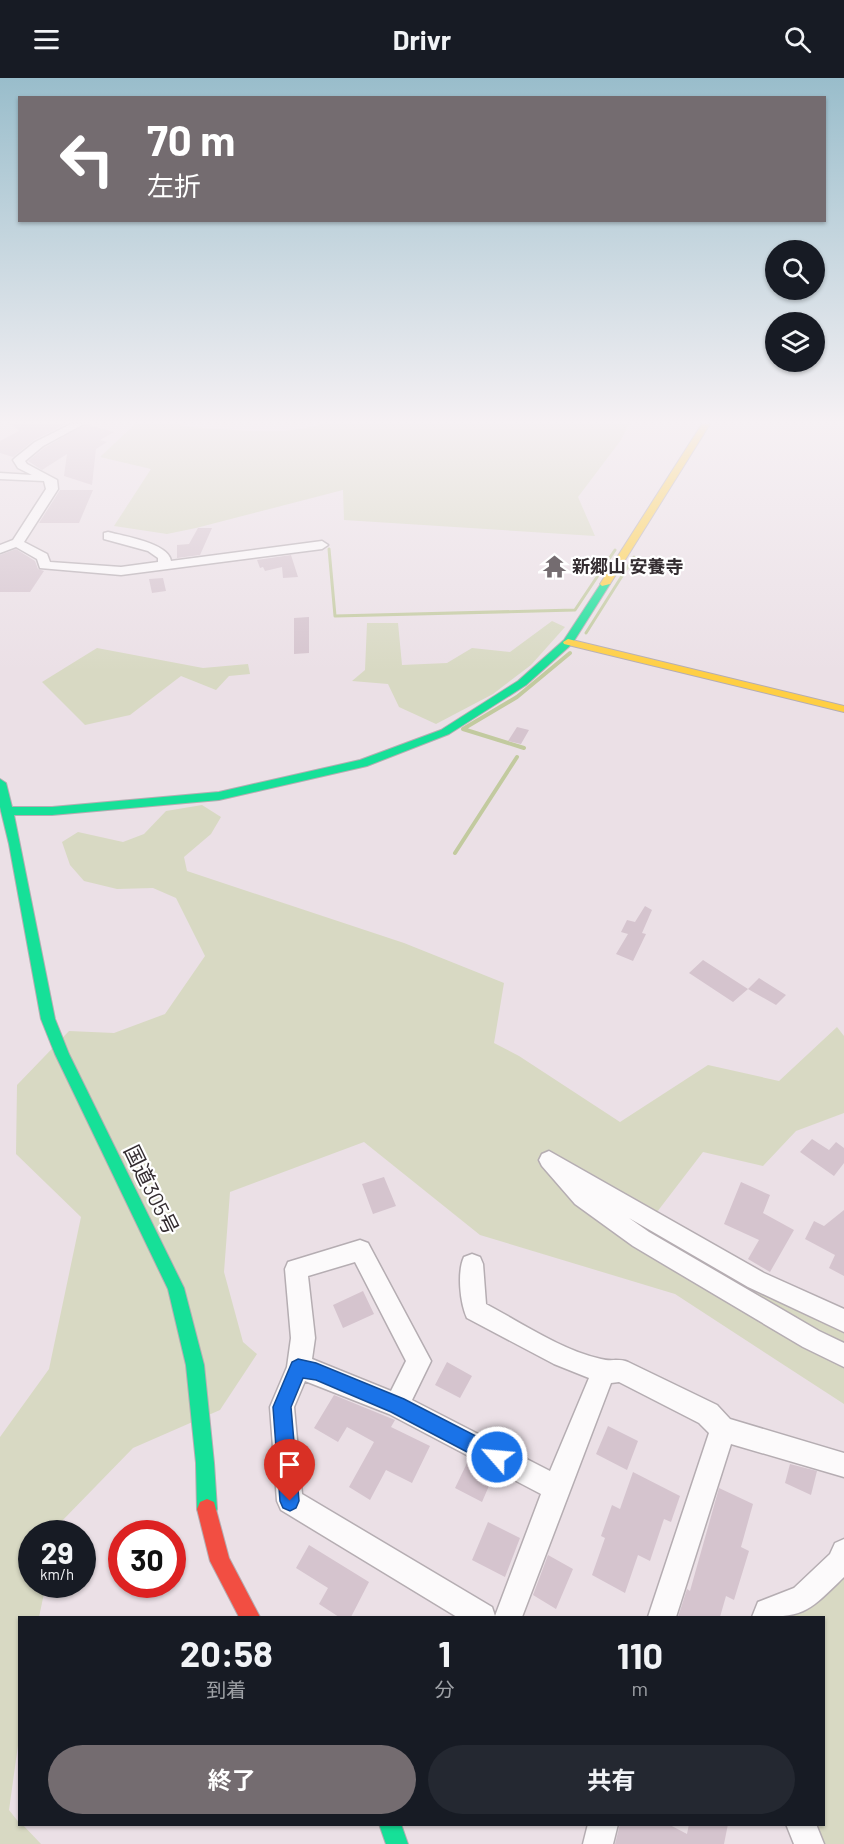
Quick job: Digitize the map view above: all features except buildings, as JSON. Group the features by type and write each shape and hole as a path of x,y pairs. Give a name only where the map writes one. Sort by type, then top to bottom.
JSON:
{"main road":[{"path":"7,812 52,811 219,796 363,763 445,732 522,683 568,642 654,506"},
{"path":"568,642 844,709"},
{"name":"国道305号","path":"0,783 48,1019 90,1113 176,1288 195,1365 205,1463 207,1513 220,1561 249,1616"},
{"path":"391,1826 397,1844"}],"street":[{"path":"0,549 16,543 40,506"},
{"path":"108,536 152,548 164,556 165,566"},
{"path":"16,543 43,557 44,565 121,571 318,546 301,561"},
{"path":"844,1321 756,1280 549,1160 583,1197 640,1239 811,1339 844,1355"},
{"path":"397,1405 419,1360 360,1250 296,1269 303,1338 298,1368 282,1407 290,1501 480,1616"},
{"path":"472,1264 475,1310 562,1356 603,1372 621,1370 708,1414 723,1429 844,1465"},
{"path":"298,1368 316,1372 397,1405 556,1488"},
{"path":"508,1616 556,1488 603,1372"},
{"path":"662,1616 723,1429"},
{"path":"766,1616 768,1612 803,1598 839,1563 844,1552"},
{"path":"598,1844 602,1826"},
{"path":"802,1826 810,1844"}],"green space":[{"path":"127,506 280,506 167,534 114,526"},
{"path":"344,506 582,506 595,536 344,520"},
{"path":"552,621 565,627 531,665 493,694 436,724 399,707 388,684 352,681 365,670 367,623 398,623 402,665 447,663 472,648 510,652"},
{"path":"97,648 203,668 248,664 250,674 229,676 216,690 181,676 130,715 85,725 42,682"},
{"path":"202,805 221,817 211,834 184,857 187,871 404,943 504,983 494,1043 519,1056 620,1122 708,1065 779,1081 837,1027 844,1036 844,1113 796,1131 763,1166 703,1152 657,1212 668,1247 718,1276 791,1296 844,1330 844,1404 675,1294 480,1235 364,1142 230,1192 224,1272 243,1342 257,1354 220,1410 133,1448 63,1520 18,1520 18,1598 43,1598 39,1616 18,1616 18,1745 9,1810 18,1821 18,1826 24,1826 41,1844 0,1844 0,1437 49,1369 81,1217 16,1154 17,1085 69,1031 114,1033 165,1014 205,956 176,898 153,888 117,889 84,881 70,865 62,842 78,832 123,842 144,834 166,811"},
{"path":"844,1555 844,1844 800,1844 793,1826 825,1826 825,1616 793,1616 818,1602"}],"waterway":[{"path":"329,549 335,616 575,610 615,550"},
{"path":"586,633 634,557"},
{"path":"524,748 463,729 517,697 570,653"},
{"path":"455,853 517,757"}],"traffic: fast":[{"path":"7,811 52,811 219,796 363,763 445,732 522,683 568,642 605,584"},
{"path":"0,783 15,844 48,1019 62,1054 176,1288 195,1365 205,1463 207,1509"},
{"path":"391,1826 397,1844"}],"traffic: slow":[{"path":"605,584 654,506"},
{"path":"568,642 844,709"}],"traffic: jam":[{"path":"207,1509 220,1561 249,1616"}],"place":[{"name":"新郷山 安養寺","path":"554,567"}],"route":[{"path":"290,1501 282,1407 298,1368 316,1372 397,1405 497,1457"}]}
